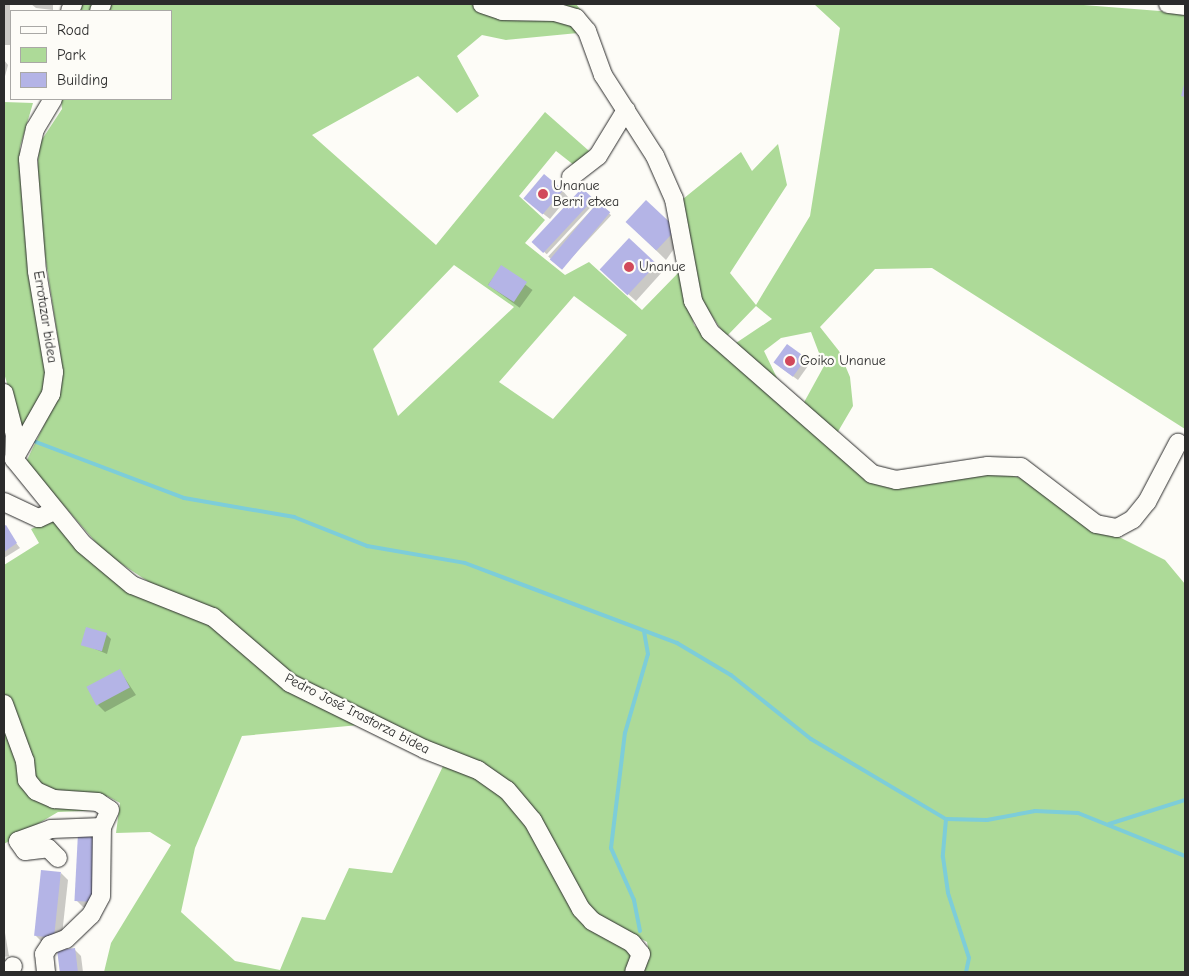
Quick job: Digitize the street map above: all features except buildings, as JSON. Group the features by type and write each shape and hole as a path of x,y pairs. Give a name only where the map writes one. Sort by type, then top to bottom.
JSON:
{"street":[{"path":"482,4 502,11 555,12 576,18 587,31 603,75 655,156 674,199 693,300 710,332 872,474 896,480 988,466 1021,467 1096,524 1117,528 1134,519 1148,502 1178,443"},
{"path":"1168,4 1185,6"},
{"name":"Errotazar bidea","path":"14,459 51,394 54,372 30,198 28,159 43,100"},
{"name":"Errotazar bidea","path":"35,129 51,100"},
{"path":"571,177 598,156 626,110"},
{"path":"4,393 15,435 14,459"},
{"name":"Pedro José Irastorza bidea","path":"14,459 54,511 83,544 132,585 213,617 290,683 424,749 478,770 507,790 533,820 581,910 592,921 632,943 641,954 634,972"},
{"path":"4,502 39,518 54,511"},
{"path":"4,704 25,761 27,780 36,791 54,799 98,802 110,810 102,827 101,896 91,915 66,939 50,944 44,954 46,972"},
{"path":"58,858 48,848 25,850 18,842 51,829 102,827"}],"green space":[{"path":"81,4 576,4 593,25 578,33 506,40 482,35 457,56 479,96 457,113 418,76 312,135 436,245 545,112 597,158 584,173 556,151 519,196 545,220 525,243 565,275 589,262 642,310 680,271 694,325 758,384 890,487 1001,473 1033,481 1101,534 1117,536 1165,560 1185,584 1185,972 640,972 650,958 647,942 590,912 542,823 424,744 288,674 105,553 26,462 59,394 61,358 36,198 39,144 62,109 61,100 172,100 172,10 78,10","holes":["454,265 514,307 398,416 373,349","574,296 627,335 553,419 499,382"]},
{"path":"814,4 1071,4 1185,13 1185,429 932,268 875,269 820,327 839,351 850,377 853,406 836,435 802,406 824,366 811,332 781,338 764,351 777,378 771,383 733,345 772,319 756,306 726,337 700,298 683,199 741,152 752,171 778,144 787,185 730,273 756,305 810,216 840,28"},
{"path":"4,102 33,103 20,147 22,197 29,265 43,328 46,387 28,425 20,428 4,373"},
{"path":"53,519 183,612 224,633 359,725 242,736 195,848 181,912 235,961 280,970 302,917 325,920 349,868 392,873 445,762 485,779 522,816 575,911 633,954 628,972 104,972 111,943 171,845 150,832 116,833 120,803 107,796 104,810 58,812 4,844 4,565 39,543 31,529"}],"waterway":[{"path":"36,442 184,498 294,517 367,546 465,563 677,643 731,675 811,739 946,819 987,820 1035,811 1078,813 1185,856"},
{"path":"640,931 634,900 611,848 625,733 648,654 644,632"},
{"path":"1109,824 1185,800"},
{"path":"946,819 943,857 948,893 969,958 966,972"}],"place":[{"name":"Unanue Berri etxea","path":"543,194"},
{"name":"Unanue","path":"629,267"},
{"name":"Goiko Unanue","path":"790,361"}]}
